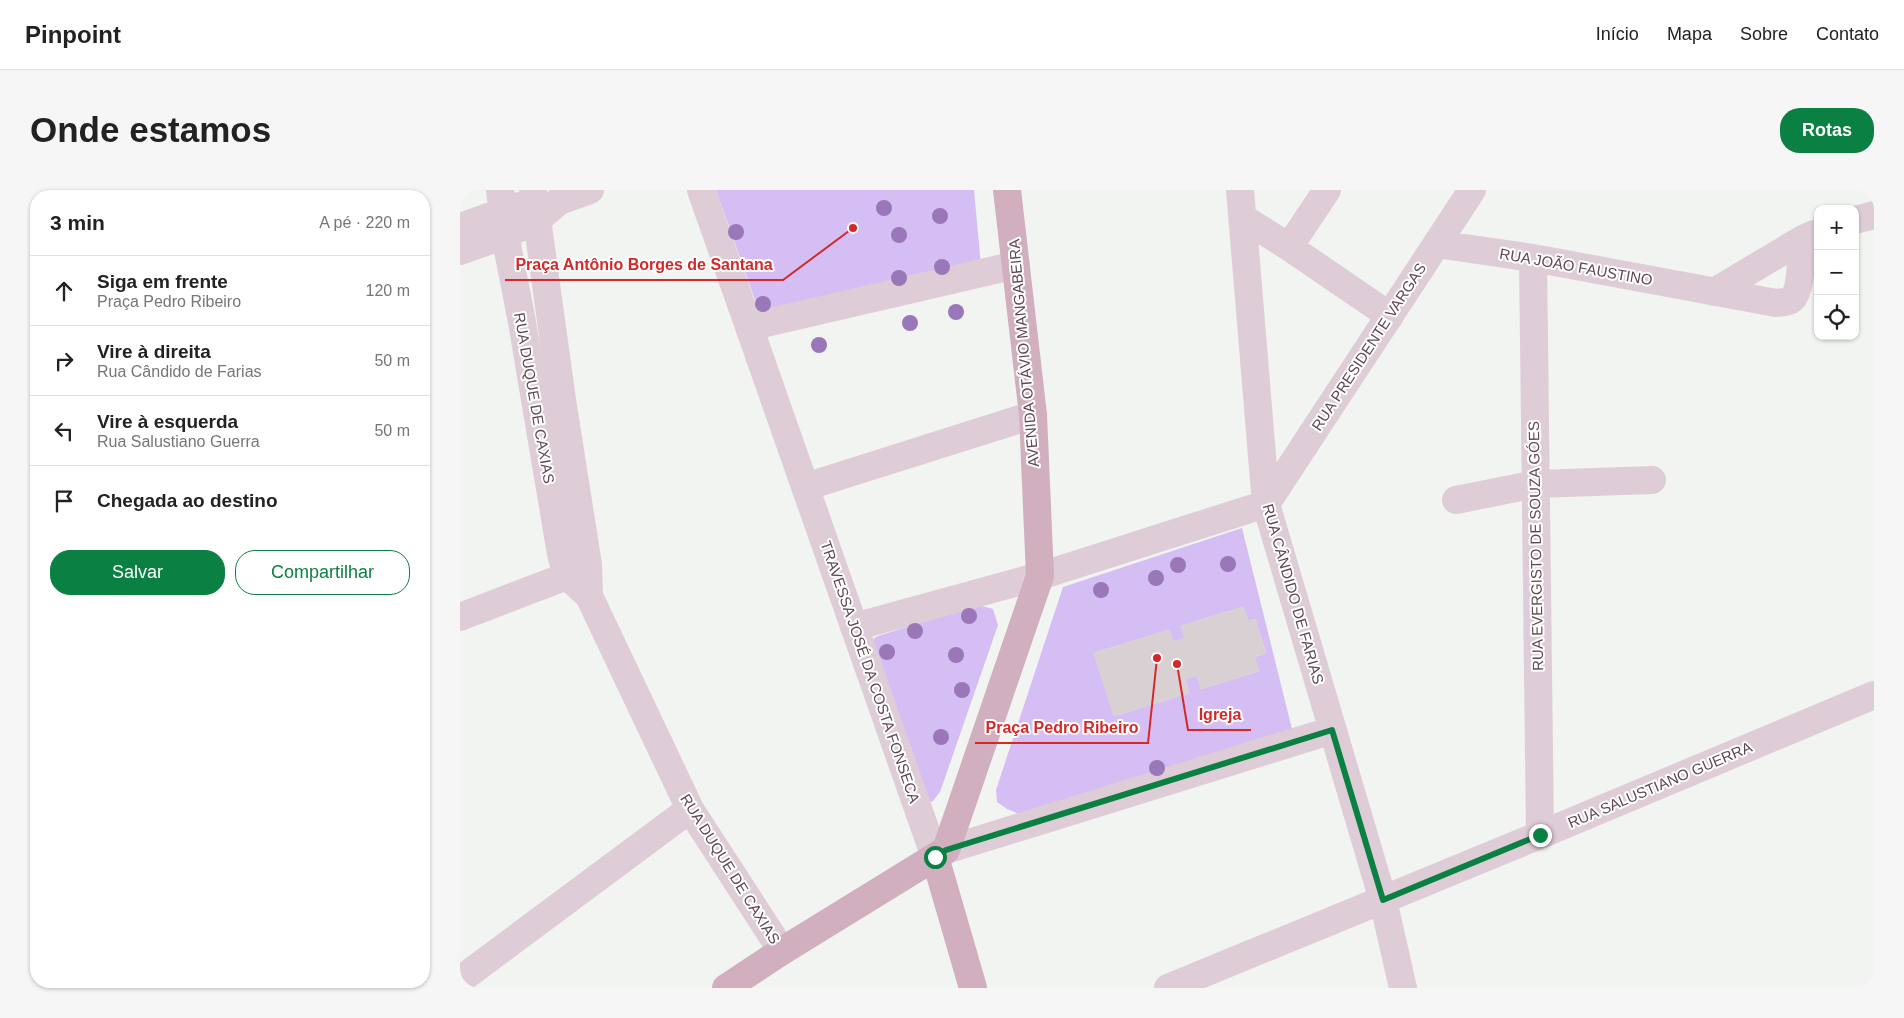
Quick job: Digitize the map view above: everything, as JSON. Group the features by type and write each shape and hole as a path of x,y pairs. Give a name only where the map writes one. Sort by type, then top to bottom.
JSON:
{"main road":[{"name":"AVENIDA OTÁVIO MANGABEIRA","path":"1007,190 1033,415 1040,576"},
{"path":"973,988 940,854 1040,576"},
{"path":"726,988 782,951 940,854"}],"street":[{"path":"460,227 502,213 590,190"},
{"name":"TRAVESSA JOSÉ DA COSTA FONSECA","path":"701,190 854,627 940,854"},
{"name":"RUA CÂNDIDO DE FARIAS","path":"1240,190 1266,504 1383,900 1403,988"},
{"path":"1289,247 1327,190"},
{"name":"RUA PRESIDENTE VARGAS","path":"1266,504 1472,190"},
{"name":"RUA DUQUE DE CAXIAS","path":"541,203 578,570 690,809 782,951"},
{"path":"460,251 502,213"},
{"name":"RUA DUQUE DE CAXIAS","path":"502,213 561,554 578,570"},
{"path":"1859,219 1874,215"},
{"path":"1243,218 1390,316"},
{"name":"RUA JOÃO FAUSTINO","path":"1437,244 1533,258 1776,303 1787,302 1793,298 1797,290 1810,236"},
{"name":"RUA JOÃO FAUSTINO","path":"1714,292 1810,236"},
{"name":"RUA EVERGISTO DE SOUZA GÓES","path":"1533,258 1540,835"},
{"path":"749,327 1016,264"},
{"path":"805,487 1033,415"},
{"path":"1456,500 1536,484 1652,480"},
{"path":"854,627 1040,576 1266,504"},
{"path":"460,616 578,570"},
{"name":"RUA SALUSTIANO GUERRA","path":"1168,988 1874,695"},
{"path":"940,854 1332,730"},
{"path":"464,977 690,809"}],"shaded area":[{"path":"716,190 974,190 981,266 759,311"},
{"path":"1242,528 1292,729 1024,816 1007,809 997,802 996,790 1063,587"},
{"path":"978,605 993,609 998,625 940,792 932,802 926,799 873,639"}],"building":[{"path":"1243,607 1248,621 1255,619 1266,653 1254,657 1259,671 1201,689 1197,675 1185,679 1189,693 1114,716 1094,653 1169,630 1173,642 1185,638 1181,626"}],"place":[{"name":"Praça Antônio Borges de Santana","path":"853,228"},
{"name":"Praça Pedro Ribeiro","path":"1157,658"},
{"name":"Igreja","path":"1177,664"}],"route":[{"path":"935,857 946,850 1332,730 1383,900 1540,835"}]}
